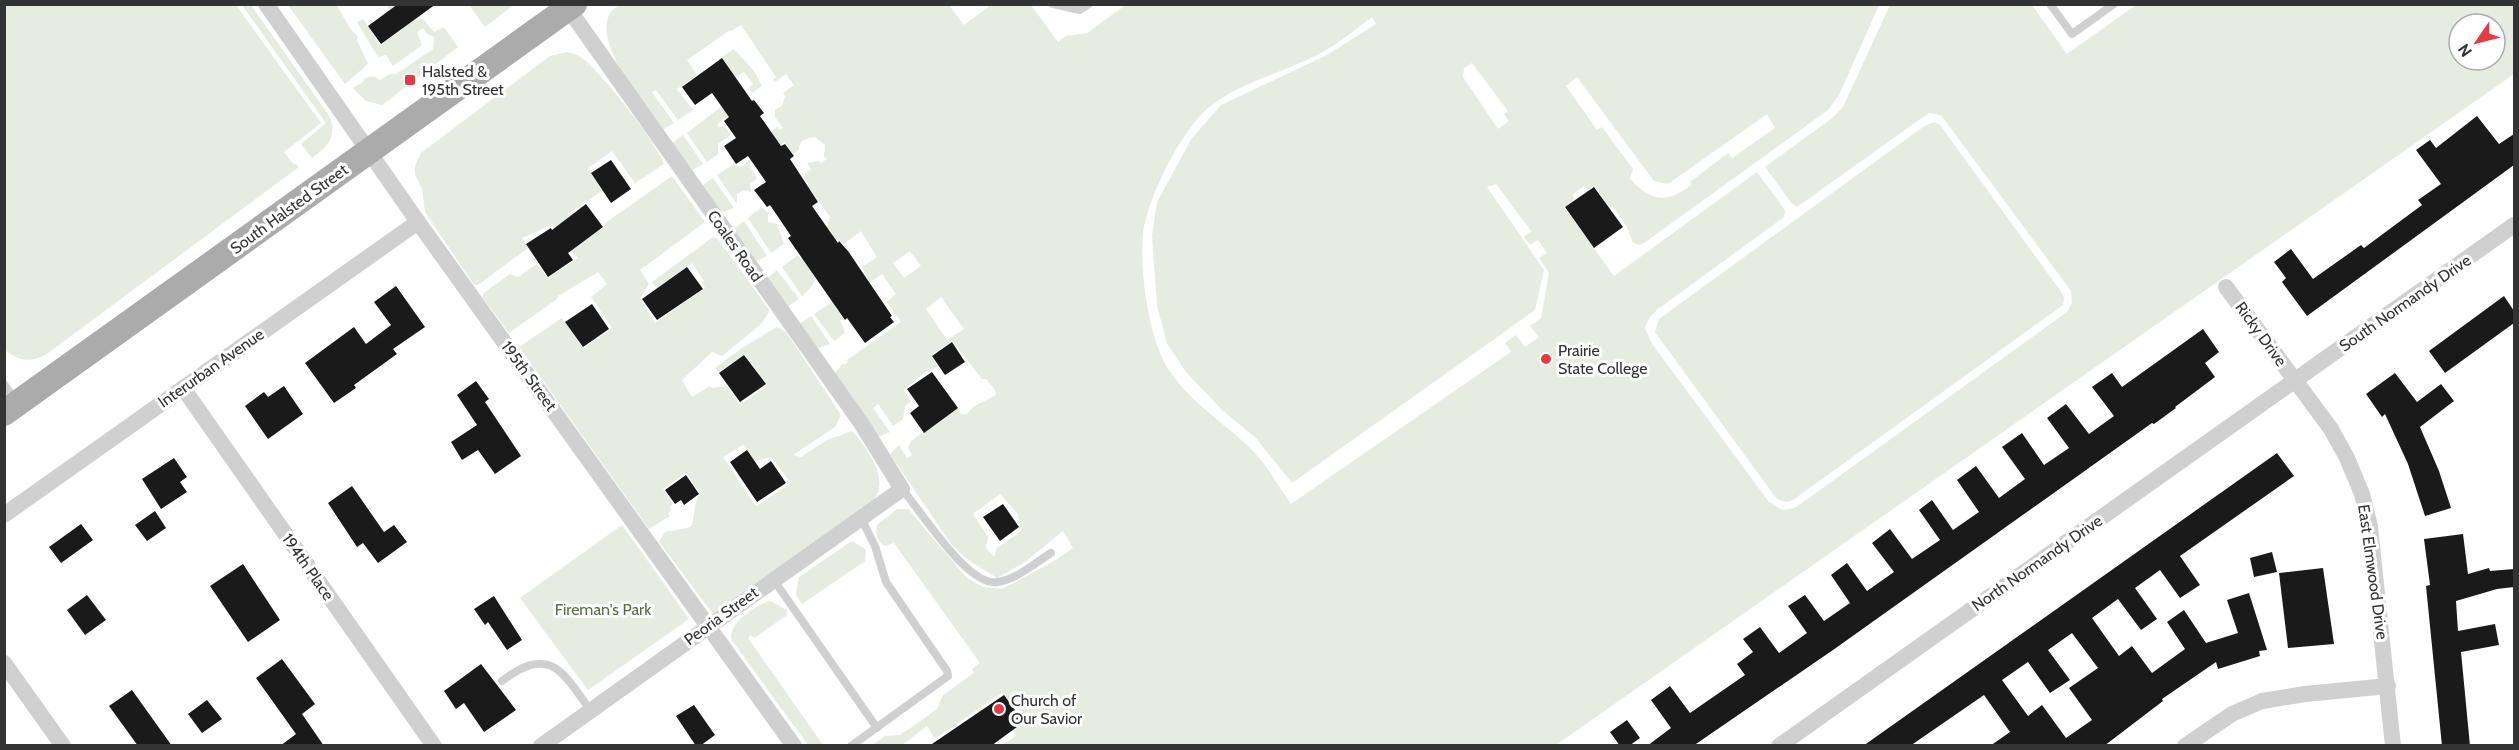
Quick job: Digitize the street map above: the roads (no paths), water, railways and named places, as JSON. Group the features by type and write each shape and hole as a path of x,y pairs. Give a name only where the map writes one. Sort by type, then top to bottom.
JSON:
{"main road":[{"name":"South Halsted Street","path":"9,400 369,152 569,6"}],"street":[{"name":"195th Street","path":"266,4 418,222 794,746"},
{"name":"Coales Road","path":"569,6 855,415 903,489"},
{"name":"Interurban Avenue","path":"4,515 418,222"},
{"name":"South Normandy Drive","path":"2295,381 2514,225"},
{"name":"Ricky Drive","path":"2226,287 2295,381"},
{"name":"East Elmwood Drive","path":"2295,381 2331,429 2347,458 2362,494 2370,527 2394,746"},
{"name":"North Normandy Drive","path":"1779,746 2295,381"},
{"name":"194th Place","path":"183,388 434,746"},
{"name":"Peoria Street","path":"541,746 773,579 903,489"},
{"path":"4,663 63,746"},
{"path":"2185,746 2232,714 2262,701 2388,686"}],"lane":[{"path":"1053,4 1080,10 1089,4"},
{"path":"2050,4 2072,34 2114,4"},
{"path":"903,489 971,573 987,582 998,582 1009,578 1051,553"},
{"path":"851,746 948,676 947,671 886,582 875,546 861,518"},
{"path":"773,579 877,728"},
{"path":"502,681 526,665 541,662 555,668 568,680 590,710"}],"place":[{"name":"Halsted & 195th Street","path":"410,80"},
{"name":"Prairie State College","path":"1546,359"},
{"name":"Church of Our Savior","path":"999,709"}],"park label":[{"name":"Fireman's Park","path":"603,609"}]}
